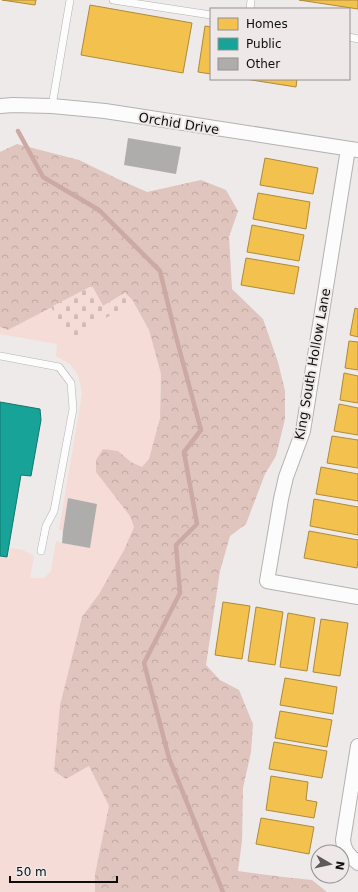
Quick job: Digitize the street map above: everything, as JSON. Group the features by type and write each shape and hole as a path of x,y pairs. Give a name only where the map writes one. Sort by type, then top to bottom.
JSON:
{"street":[{"name":"Orchid Drive","path":"0,106 52,106 105,111 353,150"},
{"name":"King South Hollow Lane","path":"353,150 303,431 286,477 267,581 358,597"},
{"path":"358,746 343,840 349,856 358,863"}],"lane":[{"path":"52,106 70,0"},
{"path":"113,0 210,16"},
{"path":"0,356 59,367 71,383 73,409 54,511 46,526 41,551"}],"green space":[{"path":"17,144 79,160 147,192 201,180 226,190 238,211 229,237 232,289 263,319 278,362 285,391 285,419 276,456 265,474 246,524 230,536 220,571 206,665 220,680 239,690 253,724 251,752 243,788 242,841 238,871 310,880 310,884 317,884 327,892 95,892 95,874 109,806 89,766 66,779 54,771 60,705 82,617 99,594 124,550 134,527 130,516 96,472 96,460 103,449 118,451 131,462 142,467 149,459 160,418 161,374 149,330 133,301 125,293 103,306 92,286 8,330 0,327 0,152"},
{"path":"92,286 103,306 125,293 133,301 71,340 51,307"},
{"path":"133,301 149,330 161,374 160,418 149,459 142,467 131,462 118,451 103,449 97,472 130,516 134,527 124,550 99,594 82,617 60,705 54,771 66,779 89,766 109,806 95,874 95,892 0,892 0,557 9,558 10,548 23,550 34,556 30,578 44,578 51,571 56,541 90,547 97,504 68,498 63,531 59,530 82,393 78,375 70,364 56,356 57,344 0,334 0,327 8,330 51,307 71,340"}],"building: Homes":[{"path":"2,0 36,0 35,5"},
{"path":"299,0 358,0 358,9"},
{"path":"90,5 192,23 183,73 81,55"},
{"path":"205,26 210,27 210,74 198,72"},
{"path":"251,80 297,80 296,87"},
{"path":"265,158 318,168 313,194 260,185"},
{"path":"258,193 310,202 306,229 253,219"},
{"path":"252,225 304,235 299,261 247,252"},
{"path":"246,258 299,267 294,294 241,285"},
{"path":"355,308 358,309 358,337 350,335"},
{"path":"349,341 358,342 358,370 345,368"},
{"path":"344,373 358,376 358,403 340,400"},
{"path":"339,404 358,408 358,435 334,431"},
{"path":"332,436 358,440 358,468 327,463"},
{"path":"321,467 358,474 358,501 316,494"},
{"path":"314,499 358,507 358,535 310,526"},
{"path":"309,531 358,540 357,568 304,558"},
{"path":"223,602 250,606 242,659 215,655"},
{"path":"256,607 283,612 275,665 248,661"},
{"path":"288,613 315,618 307,671 280,667"},
{"path":"321,619 348,623 340,676 313,672"},
{"path":"285,678 337,687 333,714 280,705"},
{"path":"280,711 332,720 327,747 275,738"},
{"path":"274,742 327,751 322,778 269,769"},
{"path":"271,776 308,782 306,800 317,802 314,818 266,810"},
{"path":"261,818 314,827 309,854 256,844"}],"building: Public":[{"path":"0,402 40,409 41,420 31,476 21,475 7,557 0,556"}],"building: Other":[{"path":"128,138 181,147 176,174 124,165"},
{"path":"68,498 97,504 90,548 62,543"}],"waterway":[{"path":"18,131 43,177 99,210 160,271 201,430 184,452 197,524 176,545 180,593 144,663 169,758 223,892"}]}
